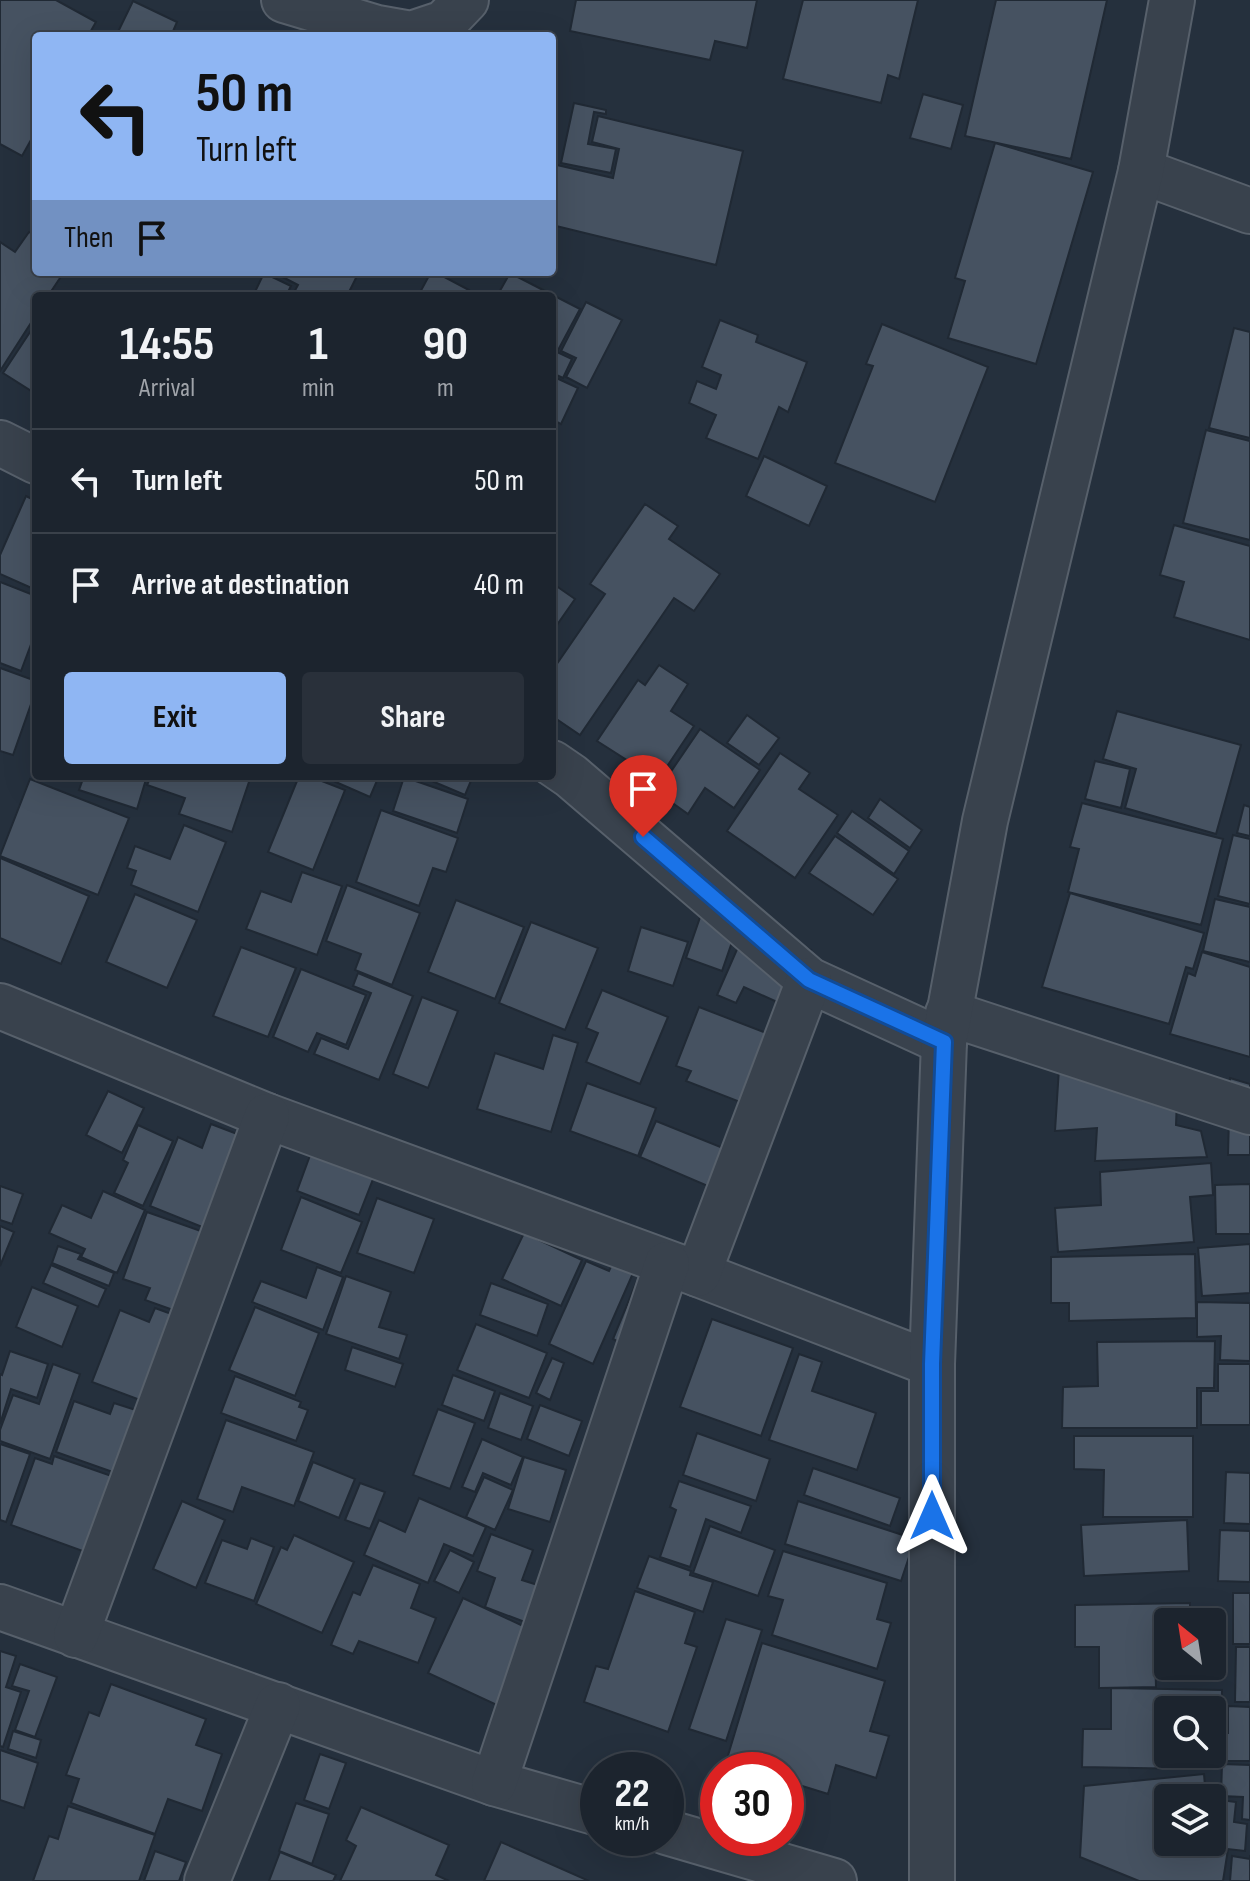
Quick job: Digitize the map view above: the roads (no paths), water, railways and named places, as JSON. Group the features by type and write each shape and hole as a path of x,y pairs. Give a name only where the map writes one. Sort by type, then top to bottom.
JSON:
{"street":[{"path":"284,0 400,32"},
{"path":"417,32 444,23 466,0"},
{"path":"932,1881 932,1364 946,1027 985,821 1141,171 1172,0"},
{"path":"1141,171 1250,211"},
{"path":"0,443 32,459"},
{"path":"556,766 809,980 946,1027 1250,1112"},
{"path":"494,1783 682,1269 809,980"},
{"path":"0,1006 267,1116 932,1364"},
{"path":"76,1635 267,1116"},
{"path":"0,1607 494,1783 580,1808"},
{"path":"207,1881 278,1705"},
{"path":"684,1837 834,1881"}]}
